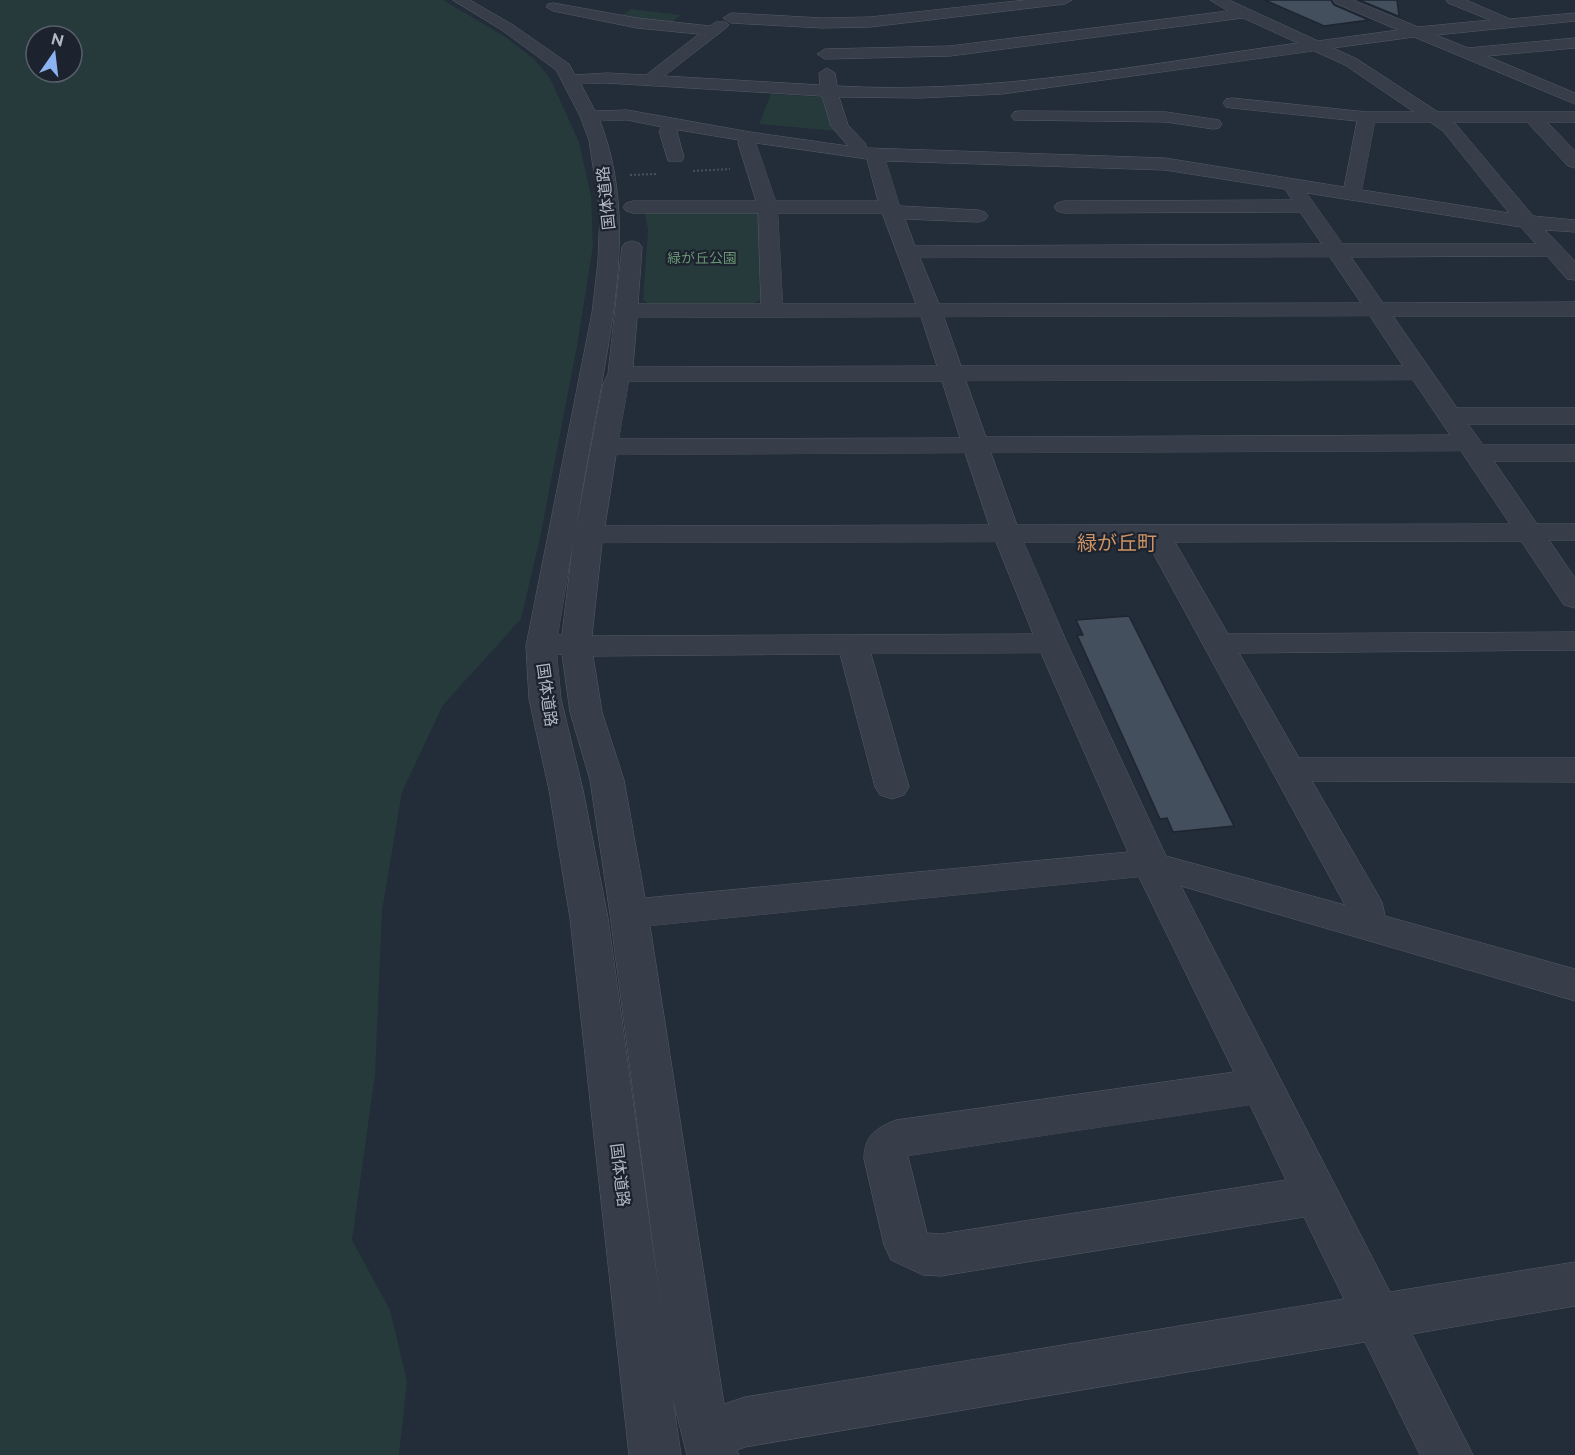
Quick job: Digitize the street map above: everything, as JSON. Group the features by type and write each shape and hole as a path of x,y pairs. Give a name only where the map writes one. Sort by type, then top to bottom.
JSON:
{"street":[{"name":"国体道路","path":"460,0 524,23 563,67 572,80 589,116 604,166 610,213 609,262 575,535 558,646 544,699 566,790 589,918 655,1455"},
{"path":"973,0 1062,52"},
{"path":"731,18 822,23 889,21 1065,0"},
{"path":"1217,0 1351,62 1453,131 1527,222 1575,274"},
{"path":"1340,0 1575,99"},
{"path":"1453,0 1511,23"},
{"path":"524,23 559,4 637,23 711,32"},
{"path":"651,80 657,73 746,6"},
{"path":"825,54 929,53 1246,13"},
{"path":"572,80 608,78 829,91 920,93 1002,89 1415,32 1575,17"},
{"path":"1553,19 1575,29"},
{"path":"822,23 829,91 840,126 865,154 891,210 930,310 1007,534 1052,643 1152,866 1447,1455"},
{"path":"1467,53 1575,43"},
{"path":"1201,139 1233,103 1241,81 1215,61"},
{"path":"1083,64 1103,76"},
{"path":"1002,89 1046,160 1080,251"},
{"path":"1233,103 1367,117 1575,117"},
{"path":"589,116 627,115 750,137 865,154 1046,160 1185,160 1350,193 1527,222 1575,226"},
{"path":"1020,116 1166,117 1213,124"},
{"path":"1350,193 1353,189 1367,117"},
{"path":"1532,117 1575,162"},
{"path":"674,124 668,130 675,157"},
{"path":"750,137 747,143 768,207 772,310"},
{"path":"1298,184 1294,189 1575,599"},
{"path":"1058,191 1306,206"},
{"path":"978,216 891,210 768,207 631,197 627,311 620,374 615,384 605,447 575,535 1575,532"},
{"path":"907,252 1552,250"},
{"path":"627,311 1575,309"},
{"path":"620,374 1419,373"},
{"path":"1450,416 1575,416"},
{"path":"605,447 976,444 1471,448 1575,453"},
{"path":"1157,535 1364,902 1367,913 1365,924"},
{"path":"1219,644 1575,641"},
{"path":"1052,643 558,646 586,712 607,780 629,914 697,1395 710,1445 745,1422 1575,1284"},
{"path":"853,645 892,787"},
{"path":"1291,769 1575,770"},
{"path":"629,914 1129,864 1152,866 1365,924 1575,985"},
{"path":"1261,1086 896,1139 886,1148 886,1159 907,1245 922,1254 941,1255 1318,1195"}],"green space":[{"path":"0,0 443,0 504,36 534,59 550,78 579,142 591,196 593,246 577,346 540,538 521,619 443,705 402,792 382,911 375,1075 352,1240 390,1310 407,1381 399,1455 0,1455"},
{"path":"631,9 681,15 667,25 618,17"},
{"path":"771,94 823,97 837,131 759,124"},
{"name":"緑が丘公園","path":"654,211 753,211 761,213 760,300 751,305 650,305 643,300 648,230 645,214"}],"building":[{"path":"1265,0 1331,0 1334,5 1369,20 1324,26"},
{"path":"1359,0 1397,0 1399,16 1398,16"},
{"path":"1129,616 1234,826 1173,832 1167,818 1160,819 1077,635 1083,635 1076,620"}],"district":[{"name":"緑が丘町","path":"1117,543"}]}
